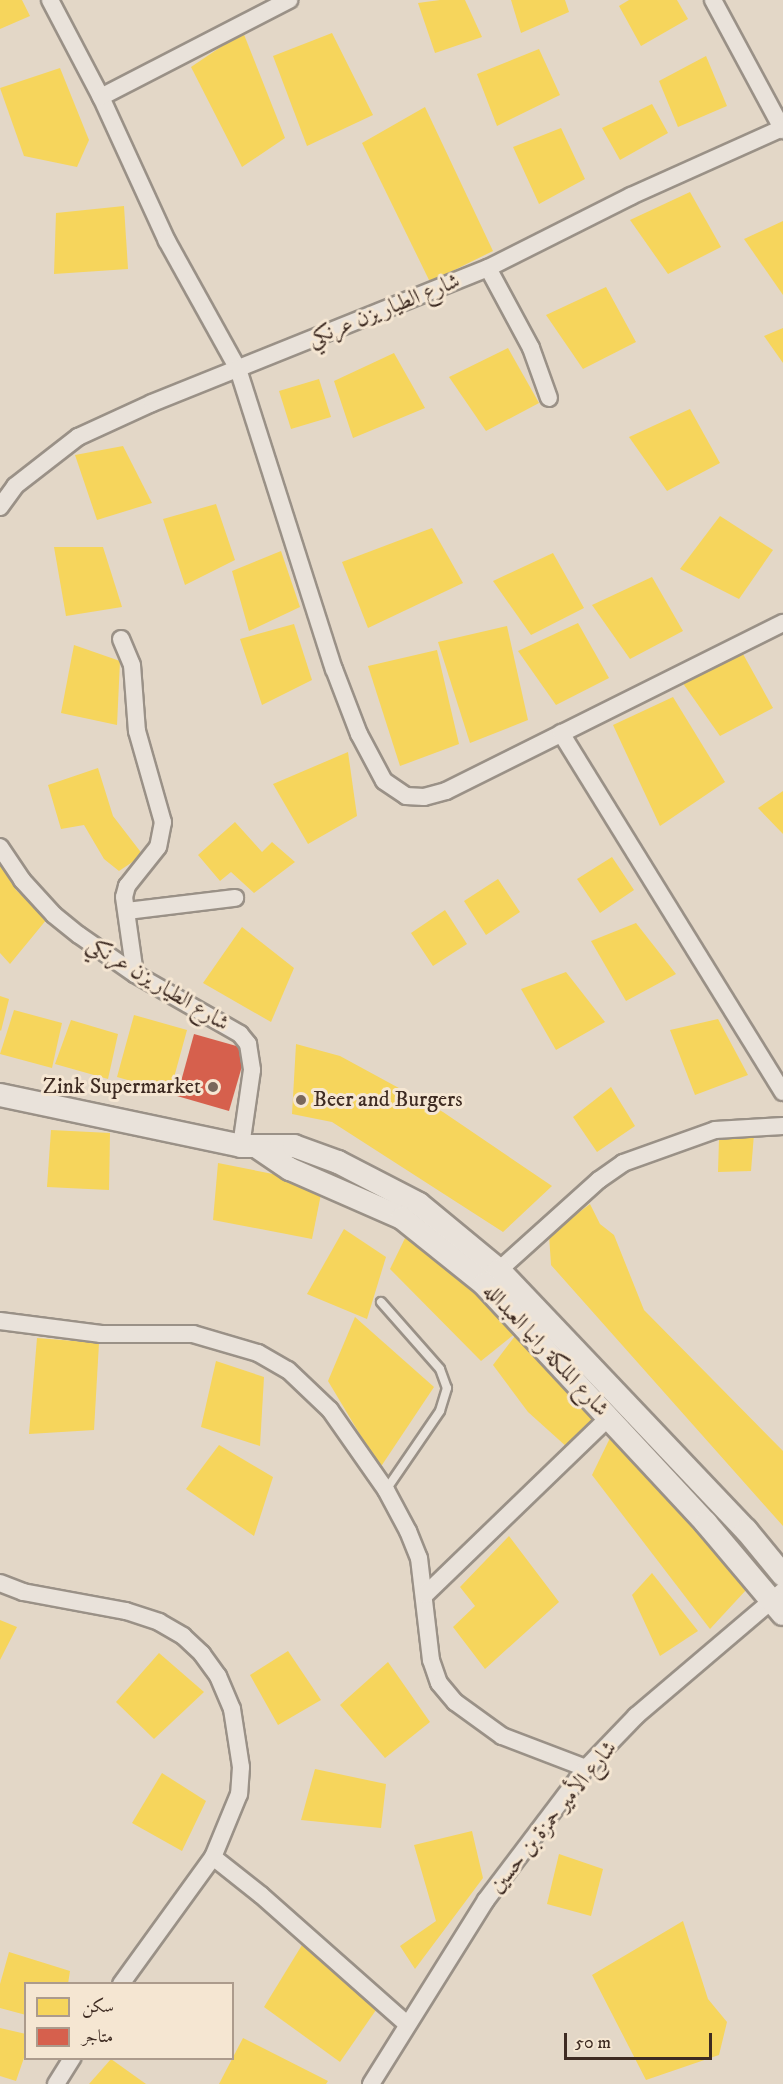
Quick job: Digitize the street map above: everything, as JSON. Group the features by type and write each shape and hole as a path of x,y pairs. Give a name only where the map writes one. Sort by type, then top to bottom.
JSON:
{"main road":[{"name":"شارع الملكة رانيا العبدالله","path":"0,1095 251,1147 294,1146 385,1185 419,1204 499,1270 746,1530 783,1575"},
{"name":"شارع الملكة رانيا العبدالله","path":"251,1147 290,1169 402,1218 435,1242 484,1284 780,1602"}],"street":[{"path":"51,0 101,97 167,241 238,369 334,669 359,734 384,782 406,796 424,797 446,791 783,623"},
{"path":"101,97 289,0"},
{"path":"713,0 782,129"},
{"name":"شارع الطيار يزن عرنكي","path":"0,507 15,486 78,437 238,369 488,268 631,196 782,129"},
{"path":"488,268 531,348 549,398"},
{"path":"121,639 132,665 137,731 163,822 154,855 125,891 135,974"},
{"path":"561,733 783,1092"},
{"name":"شارع الطيار يزن عرنكي","path":"0,847 22,880 54,915 135,974 219,1019 248,1044 252,1070 251,1147"},
{"path":"127,910 236,898"},
{"path":"499,1270 599,1180 623,1163 715,1130 783,1126"},
{"path":"0,1321 101,1334 193,1334 258,1353 309,1386 386,1490 419,1558 426,1594 431,1660 439,1683 455,1702 502,1736 586,1768"},
{"path":"426,1594 609,1417"},
{"path":"0,1583 22,1592 126,1611 159,1622 183,1636 202,1654 218,1676 232,1709 241,1767 239,1794 213,1857 122,1982"},
{"name":"شارع الأمير حمزة بن حسين","path":"371,2084 486,1900 586,1768 636,1716 780,1602"},
{"path":"213,1857 261,1895 407,2024"},
{"path":"56,2084 71,2060"}],"lane":[{"path":"381,1302 440,1369 447,1388 440,1411 386,1490"}],"building: سكن":[{"path":"0,0 22,0 30,16 0,29"},
{"path":"465,0 482,37 435,53 418,3"},
{"path":"511,0 565,0 569,12 521,33"},
{"path":"629,0 677,0 688,19 641,46 619,6"},
{"path":"243,32 285,138 242,167 191,67"},
{"path":"332,33 373,115 307,146 273,56"},
{"path":"539,49 560,95 497,126 477,74"},
{"path":"706,56 727,106 678,127 659,81"},
{"path":"60,68 89,140 77,167 24,156 0,88"},
{"path":"652,104 668,133 620,160 602,128"},
{"path":"425,107 493,251 430,282 362,143"},
{"path":"561,128 585,179 539,204 513,147"},
{"path":"690,192 721,247 668,274 630,220"},
{"path":"124,206 128,269 54,274 56,213"},
{"path":"783,221 783,295 744,239"},
{"path":"606,287 636,342 583,369 546,315"},
{"path":"783,328 783,363 764,336"},
{"path":"508,348 539,403 486,431 449,377"},
{"path":"394,353 425,408 353,438 334,381"},
{"path":"319,379 331,417 291,429 279,391"},
{"path":"690,409 720,463 667,491 629,437"},
{"path":"123,446 152,503 97,520 75,455"},
{"path":"216,504 235,560 185,585 163,519"},
{"path":"720,516 773,550 739,599 680,569"},
{"path":"432,528 463,583 368,628 342,562"},
{"path":"54,547 103,547 122,607 66,616"},
{"path":"281,551 300,607 249,631 232,571"},
{"path":"553,553 584,608 531,635 493,581"},
{"path":"652,577 683,631 630,659 592,605"},
{"path":"578,623 609,678 556,705 518,651"},
{"path":"294,624 312,680 262,705 240,639"},
{"path":"507,626 528,720 470,743 438,642"},
{"path":"74,645 120,661 117,725 61,713"},
{"path":"437,650 459,744 400,766 368,666"},
{"path":"743,654 773,708 720,736 682,682"},
{"path":"673,697 725,782 660,826 613,725"},
{"path":"348,752 357,816 308,844 273,784"},
{"path":"98,768 113,816 143,855 119,871 104,859 84,825 61,829 48,785"},
{"path":"783,791 783,834 758,808"},
{"path":"235,822 262,852 272,842 295,862 254,893 231,872 220,881 198,855"},
{"path":"612,857 634,890 600,913 577,879"},
{"path":"0,862 16,890 47,919 10,964 0,953"},
{"path":"498,879 520,912 486,935 464,901"},
{"path":"445,910 467,944 433,966 411,933"},
{"path":"636,923 676,974 626,1001 591,941"},
{"path":"242,927 294,968 271,1022 203,983"},
{"path":"566,972 605,1022 556,1050 521,989"},
{"path":"0,996 9,999 1,1031 0,1030"},
{"path":"14,1010 62,1023 52,1068 0,1054"},
{"path":"134,1015 187,1030 170,1092 117,1077"},
{"path":"718,1019 748,1075 695,1095 670,1030"},
{"path":"71,1020 118,1034 108,1079 55,1064"},
{"path":"296,1044 340,1056 443,1112 552,1186 503,1232 332,1122 292,1114"},
{"path":"611,1087 635,1126 597,1152 573,1117"},
{"path":"51,1130 110,1133 109,1190 47,1187"},
{"path":"754,1134 751,1171 718,1172 719,1139"},
{"path":"218,1163 323,1184 312,1239 213,1220"},
{"path":"590,1204 600,1224 614,1235 644,1310 783,1451 783,1526 551,1265 549,1235"},
{"path":"344,1229 386,1257 367,1319 307,1294"},
{"path":"409,1230 466,1275 517,1332 481,1361 390,1269"},
{"path":"355,1317 434,1387 380,1468 328,1381"},
{"path":"515,1336 598,1422 568,1448 528,1412 493,1365"},
{"path":"37,1338 99,1343 94,1430 29,1434"},
{"path":"216,1361 264,1377 260,1446 201,1427"},
{"path":"611,1436 747,1589 710,1629 592,1475"},
{"path":"219,1445 273,1477 254,1536 186,1489"},
{"path":"509,1536 559,1602 485,1669 453,1627 475,1606 460,1587"},
{"path":"652,1573 698,1631 660,1656 632,1595"},
{"path":"0,1620 17,1627 0,1660"},
{"path":"288,1651 321,1700 278,1725 250,1675"},
{"path":"159,1653 204,1692 154,1739 116,1702"},
{"path":"388,1662 430,1722 385,1758 340,1705"},
{"path":"315,1769 386,1784 381,1828 301,1820"},
{"path":"162,1773 206,1801 182,1851 132,1823"},
{"path":"472,1831 483,1878 415,1969 400,1946 436,1921 414,1845"},
{"path":"559,1854 603,1869 591,1916 547,1904"},
{"path":"683,1921 708,1999 727,2022 719,2055 646,2080 592,1975"},
{"path":"302,1945 376,2010 340,2062 264,2007"},
{"path":"9,1952 70,1971 68,1982 24,1982 24,2014 0,2008 0,1984"},
{"path":"0,2028 24,2034 24,2058 16,2081 0,2076"},
{"path":"243,2038 328,2081 326,2084 219,2084 232,2060 234,2060"},
{"path":"112,2060 146,2084 89,2084"}],"building: متاجر":[{"path":"194,1034 247,1049 229,1111 177,1096"}],"place":[{"name":"Zink Supermarket","path":"213,1087"},
{"name":"Beer and Burgers","path":"301,1100"}]}
